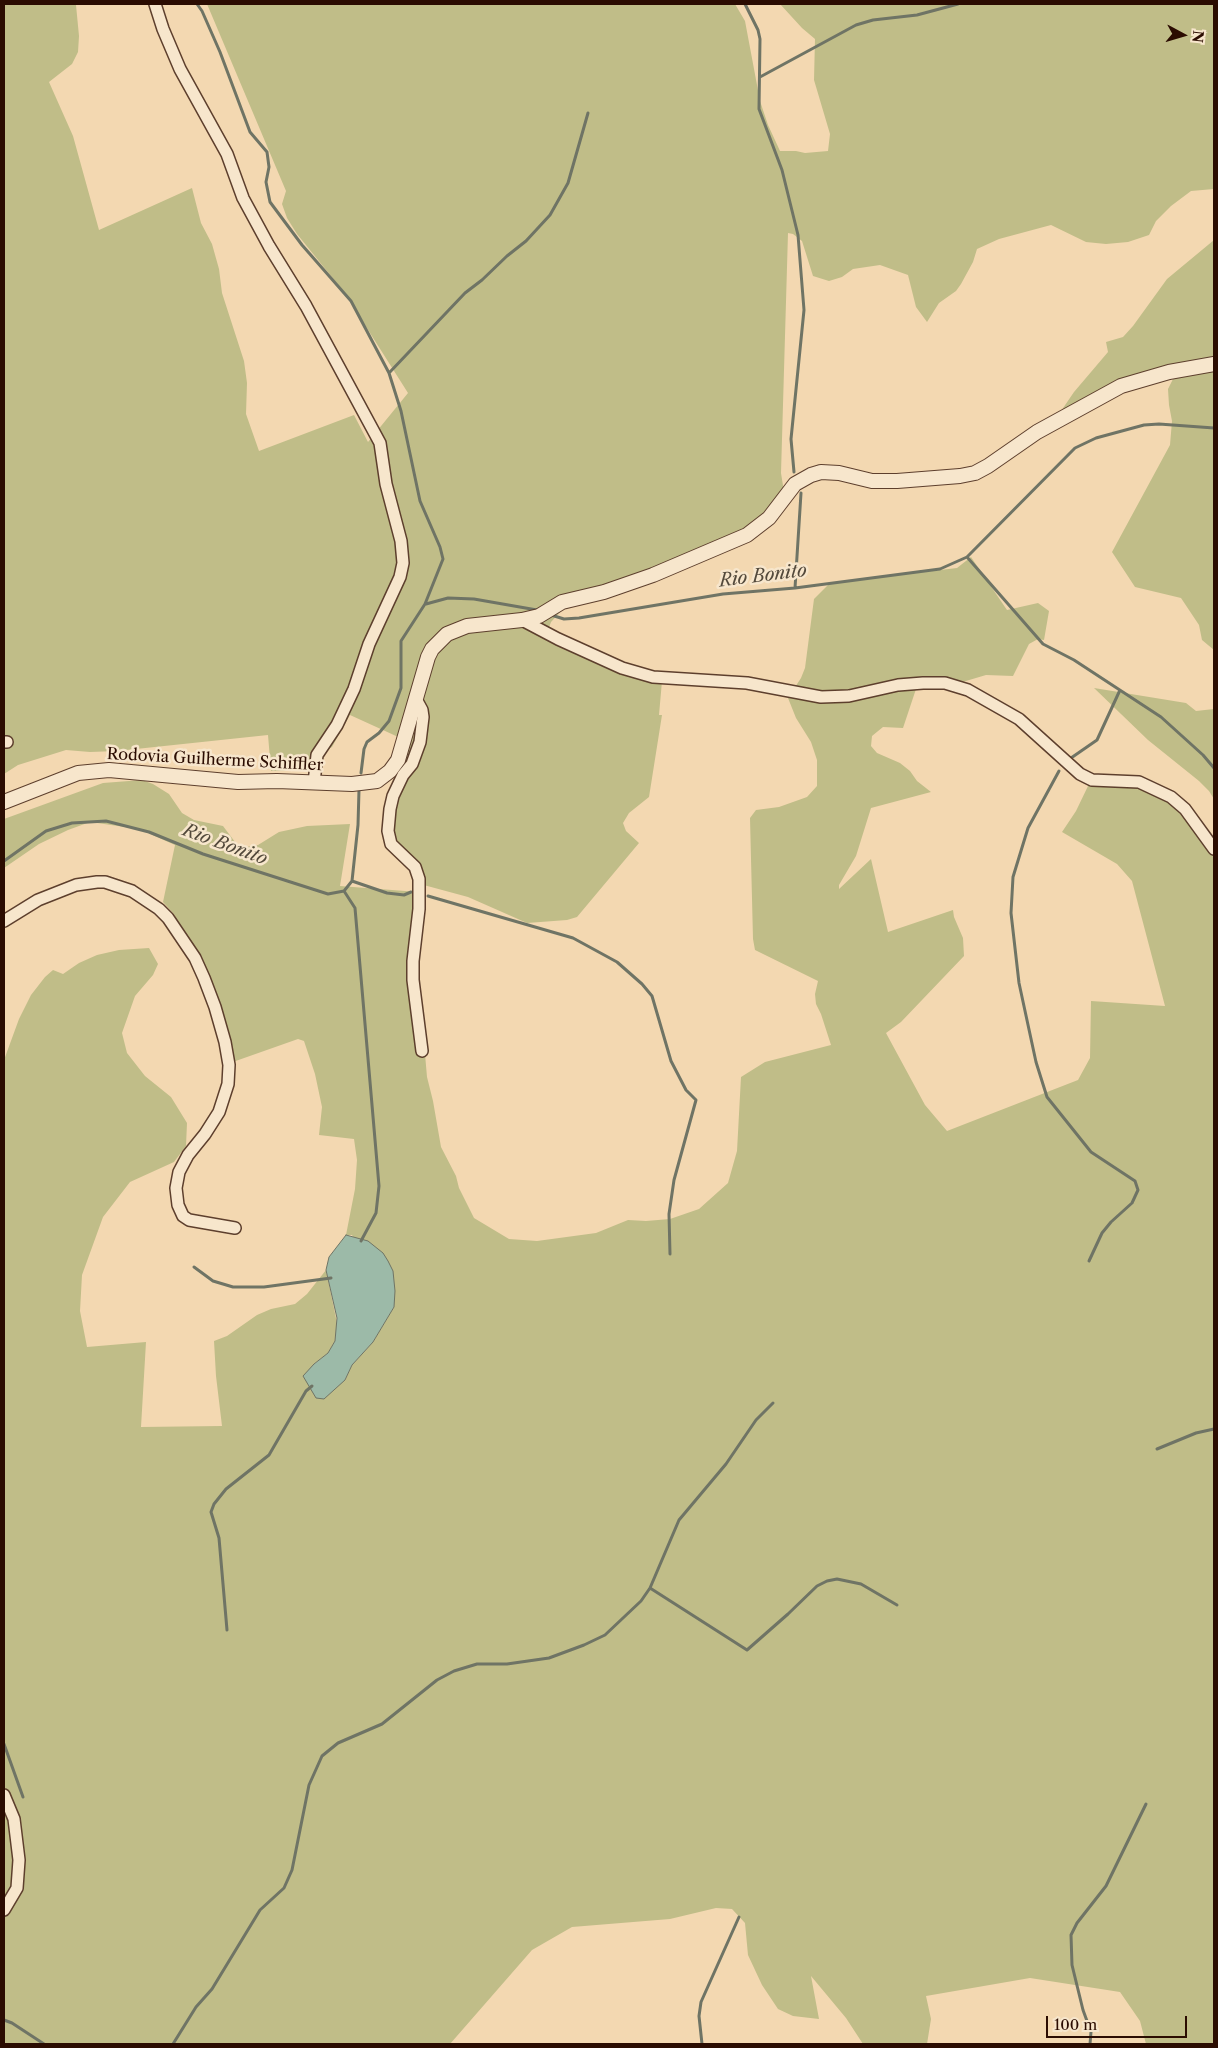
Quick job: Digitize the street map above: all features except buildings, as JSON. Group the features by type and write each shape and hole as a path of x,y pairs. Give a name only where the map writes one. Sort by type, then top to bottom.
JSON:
{"street":[{"path":"155,4 174,55 227,154 243,198 269,246 306,306 380,443 386,484 401,541 403,563 400,576 369,644 350,696 330,738 317,755 314,783"},
{"name":"Rodovia Guilherme Schiffler","path":"4,802 78,773 109,770 238,782 277,780 352,784 377,780 385,776 398,760 428,657 432,649 447,634 467,626 522,620 543,613 562,602 604,592 653,575 747,535 764,524 795,484 811,475 821,472 839,473 872,481 897,481 975,473 1037,432 1121,386 1169,372 1214,364"},
{"path":"522,620 558,639 622,668 653,677 747,683 822,697 849,696 898,685 922,683 946,683 968,690 1019,719 1080,774 1092,780 1140,782 1171,797 1185,809 1214,849"},
{"path":"416,699 422,710 423,717 420,742 412,764 403,776 393,796 388,831 391,844 415,867 419,879 419,909 413,961 413,980 422,1051"},
{"path":"4,921 38,900 76,886 97,882 121,887 144,898 159,909 174,925 195,958 210,992 225,1042 229,1065 228,1084 219,1112 205,1134 188,1155 179,1172 176,1188 178,1205 183,1216 188,1220 235,1228"},
{"path":"4,1796 14,1819 19,1860 17,1888 4,1910"}],"shaded area":[{"path":"4,4 76,5 79,36 78,52 72,64 49,82 73,136 99,230 192,188 201,223 212,244 219,269 222,293 244,361 247,383 246,414 259,451 354,415 368,442 408,393 344,292 297,234 287,218 282,204 286,191 207,4 735,4 745,21 760,101 780,151 805,153 828,151 830,134 814,80 815,39 780,4 1214,4 1214,189 1191,191 1171,206 1156,221 1149,235 1128,242 1106,244 1086,242 1051,225 999,239 977,249 973,262 961,284 956,291 939,303 927,322 916,307 908,275 880,265 853,269 842,277 829,281 813,276 802,241 793,234 788,233 781,473 784,492 753,529 612,591 563,609 551,622 548,630 662,681 659,715 662,715 649,797 629,813 623,823 626,831 639,843 577,917 567,920 527,923 468,897 420,884 403,855 395,835 391,815 390,795 407,741 350,715 332,747 308,761 306,769 302,766 295,771 271,771 268,735 117,751 90,752 66,750 18,765 4,774"},
{"path":"1214,240 1214,650 1202,640 1199,625 1181,598 1135,587 1112,552 1170,445 1172,421 1168,389 1174,377 1148,379 1059,414 1074,392 1108,352 1106,342 1123,337 1167,279"},
{"path":"971,557 1007,610 1038,603 1049,611 1044,640 1038,639 1029,644 1013,676 986,675 939,689 916,689 903,728 883,727 872,736 871,746 877,753 900,763 910,771 917,781 931,792 871,808 856,856 839,885 839,889 871,859 888,932 953,910 963,938 964,956 901,1022 886,1033 925,1105 947,1131 1078,1080 1090,1058 1091,1001 1165,1006 1132,881 1117,864 1062,832 1076,811 1089,784 1125,781 1174,802 1214,858 1214,2044 1146,2044 1140,2021 1120,1992 1030,1978 926,1996 931,2019 927,2044 863,2044 846,2018 811,1976 819,2019 793,2016 778,2009 762,1985 748,1955 745,1923 732,1909 716,1908 670,1919 572,1927 532,1950 450,2044 4,2044 4,1060 19,1019 31,995 45,977 53,970 63,974 79,963 97,955 119,950 149,948 158,964 153,975 135,996 122,1033 127,1053 145,1076 171,1097 187,1123 186,1146 174,1162 130,1182 103,1217 82,1275 80,1311 87,1347 146,1342 141,1427 222,1426 214,1341 227,1336 257,1315 271,1309 295,1304 307,1294 326,1270 338,1328 335,1341 328,1353 314,1364 342,1381 345,1380 352,1365 373,1342 394,1307 352,1235 346,1235 355,1189 357,1160 354,1139 319,1135 322,1107 315,1074 304,1041 298,1039 230,1063 215,1005 174,914 163,902 175,845 139,829 90,822 39,844 4,868 4,819 103,783 142,780 153,784 169,794 182,813 194,820 223,826 238,846 258,845 279,832 307,826 350,824 340,886 418,892 417,962 427,1077 441,1147 474,1218 509,1239 537,1241 596,1233 628,1220 670,1219 699,1209 728,1183 737,1151 741,1077 765,1062 831,1045 816,1004 815,994 818,981 755,950 753,939 750,818 756,810 779,807 807,797 817,786 817,760 811,742 796,718 788,698 805,668 814,599 830,583 957,568"},
{"path":"1094,688 1186,703 1196,711 1214,709 1214,799 1199,781 1148,740"},
{"path":"346,1235 368,1241 383,1253 393,1271 394,1307 373,1342 352,1365 345,1380 324,1399 316,1398 303,1376 328,1353 335,1341 337,1318 326,1270 329,1257"}],"waterway":[{"path":"197,4 220,52 250,132 267,152 269,167 266,182 270,202 302,245 351,301 389,373 401,411 420,501 440,547 443,559 425,604 401,641 401,688 389,721 379,733 367,742 364,749 361,773"},
{"path":"745,4 758,30 760,39 759,109 782,170 798,235 804,310 791,439 794,472"},
{"path":"760,77 856,25 873,20 917,15 958,4"},
{"path":"389,373 465,293 526,241 550,215 568,183 588,113"},
{"name":"Rio Bonito","path":"551,615 564,619 579,618 723,594 795,588 940,569 967,557 1075,448 1096,438 1144,425 1159,424 1214,428"},
{"path":"795,588 801,493"},
{"name":"Rio Bonito","path":"967,557 1043,644 1074,660 1161,717 1203,755 1214,768"},
{"name":"Rio Bonito","path":"426,604 448,598 474,599 537,610"},
{"path":"1071,758 1097,740 1120,690"},
{"path":"1059,771 1028,828 1013,877 1011,913 1019,983 1036,1062 1047,1097 1091,1152 1135,1181 1138,1190 1132,1203 1102,1233 1089,1261"},
{"name":"Rio Bonito","path":"4,861 46,831 72,823 106,821 149,832 203,854 328,894 344,891 352,881 358,825 359,790"},
{"path":"352,881 387,893 404,895 411,892"},
{"path":"344,891 355,908 379,1186 376,1213 361,1241"},
{"path":"428,896 573,938 617,962 642,984 652,996 671,1061 686,1090 696,1100 674,1180 669,1214 670,1254"},
{"path":"194,1267 213,1281 233,1287 264,1287 331,1278"},
{"path":"227,1630 219,1538 211,1512 214,1504 226,1489 269,1455 306,1391 312,1386"},
{"path":"173,2044 196,2007 212,1989 260,1910 284,1888 292,1870 309,1785 322,1756 338,1743 382,1724 437,1680 454,1671 477,1664 507,1664 549,1658 605,1635 641,1601 650,1588 679,1520 726,1464 756,1420 773,1403"},
{"path":"1157,1449 1196,1433 1214,1429"},
{"path":"650,1588 747,1650 817,1586 827,1581 837,1579 861,1584 897,1605"},
{"path":"4,1744 23,1797"},
{"path":"1090,2044 1091,2032 1083,2010 1072,1965 1071,1935 1077,1923 1106,1886 1146,1804"},
{"path":"702,2044 699,2016 701,2002 739,1917"},
{"path":"4,2020 12,2023 44,2044"}]}
